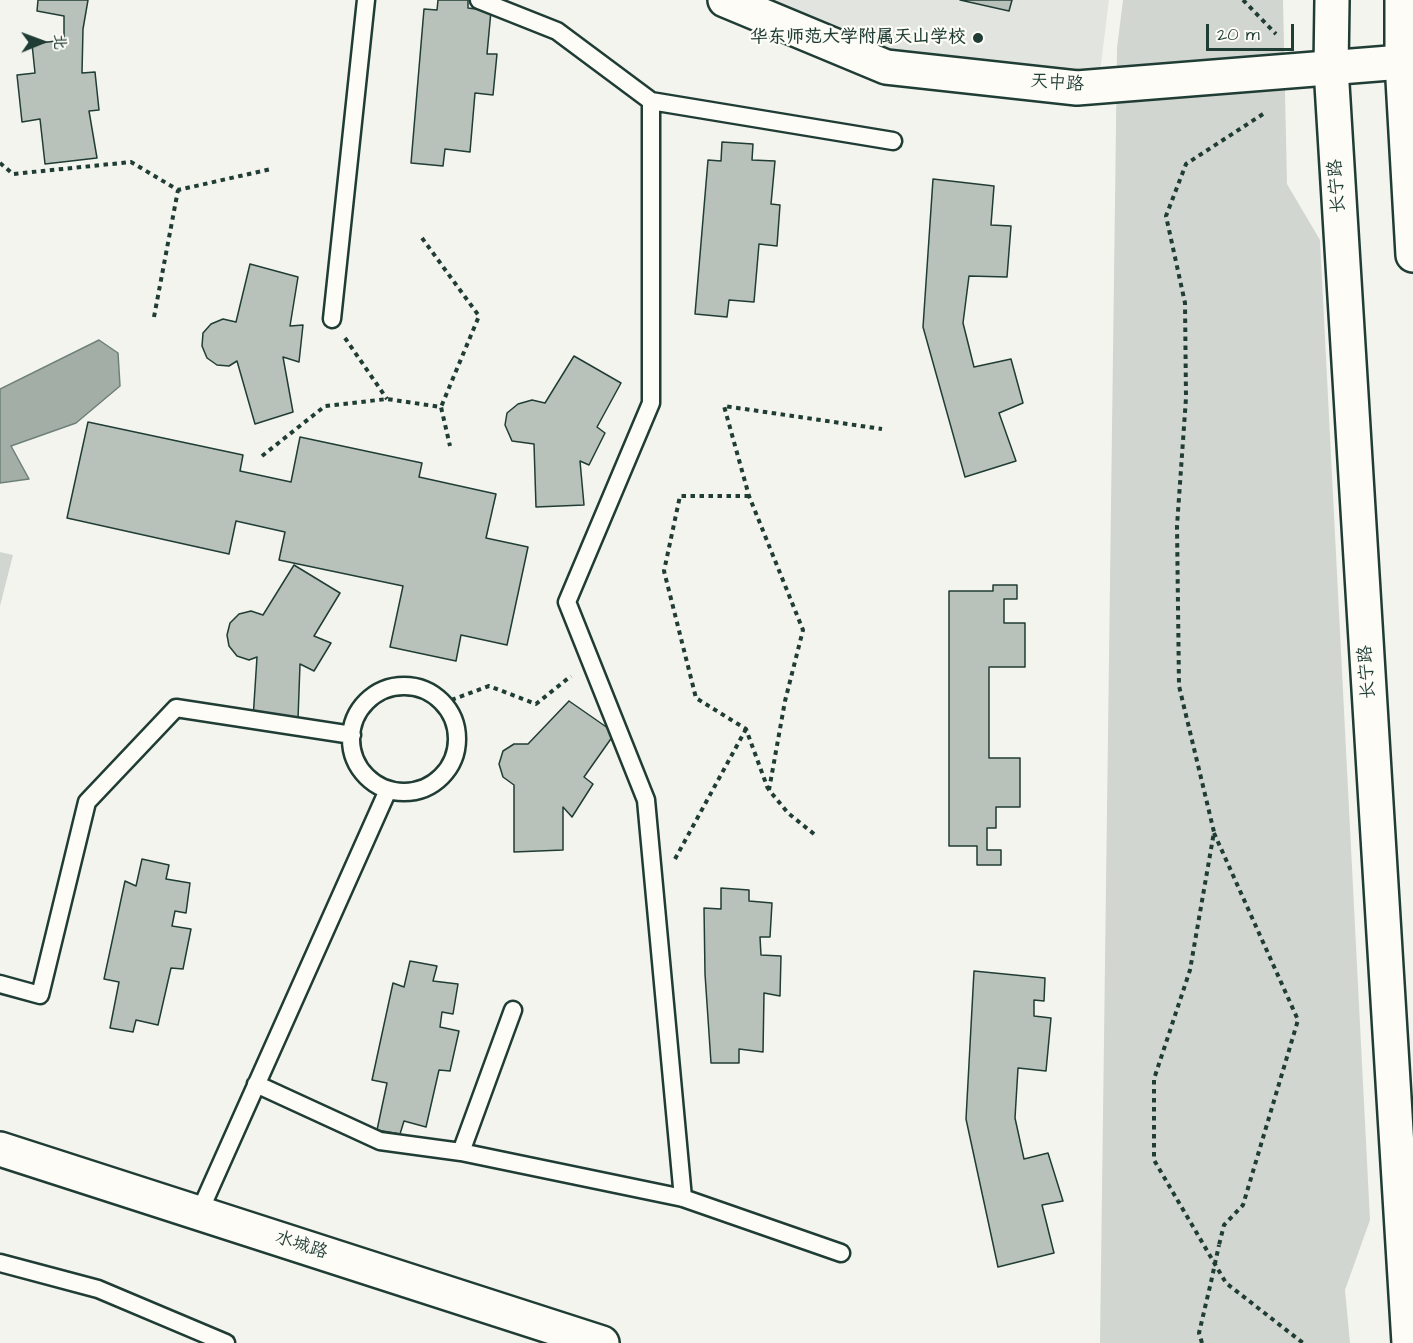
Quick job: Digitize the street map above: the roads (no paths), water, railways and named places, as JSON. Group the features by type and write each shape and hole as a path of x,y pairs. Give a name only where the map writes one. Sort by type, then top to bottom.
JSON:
{"main road":[{"name":"天中路","path":"725,0 886,67 1077,88 1402,62"},
{"name":"长宁路","path":"1332,0 1331,68 1409,1343"},
{"path":"1402,0 1402,62 1413,255"},
{"name":"水城路","path":"0,1149 602,1343"}],"lane":[{"path":"332,319 366,0"},
{"path":"479,0 557,31 651,101 893,141"},
{"path":"651,101 651,403 567,602 646,800 683,1198"},
{"path":"395,687 412,687 429,692 443,703 453,717 457,734 456,752 449,768 438,781 422,790 405,793 388,790 372,782 360,769 353,753 352,735 356,718 365,704 378,693 395,687"},
{"path":"0,984 40,994 87,802 176,708 352,735"},
{"path":"199,1213 388,790"},
{"path":"461,1152 513,1010"},
{"path":"256,1084 380,1141 461,1152 683,1198 841,1253"},
{"path":"0,1263 98,1289 226,1343"}],"place":[{"name":"华东师范大学附属天山学校","path":"978,38"}]}
